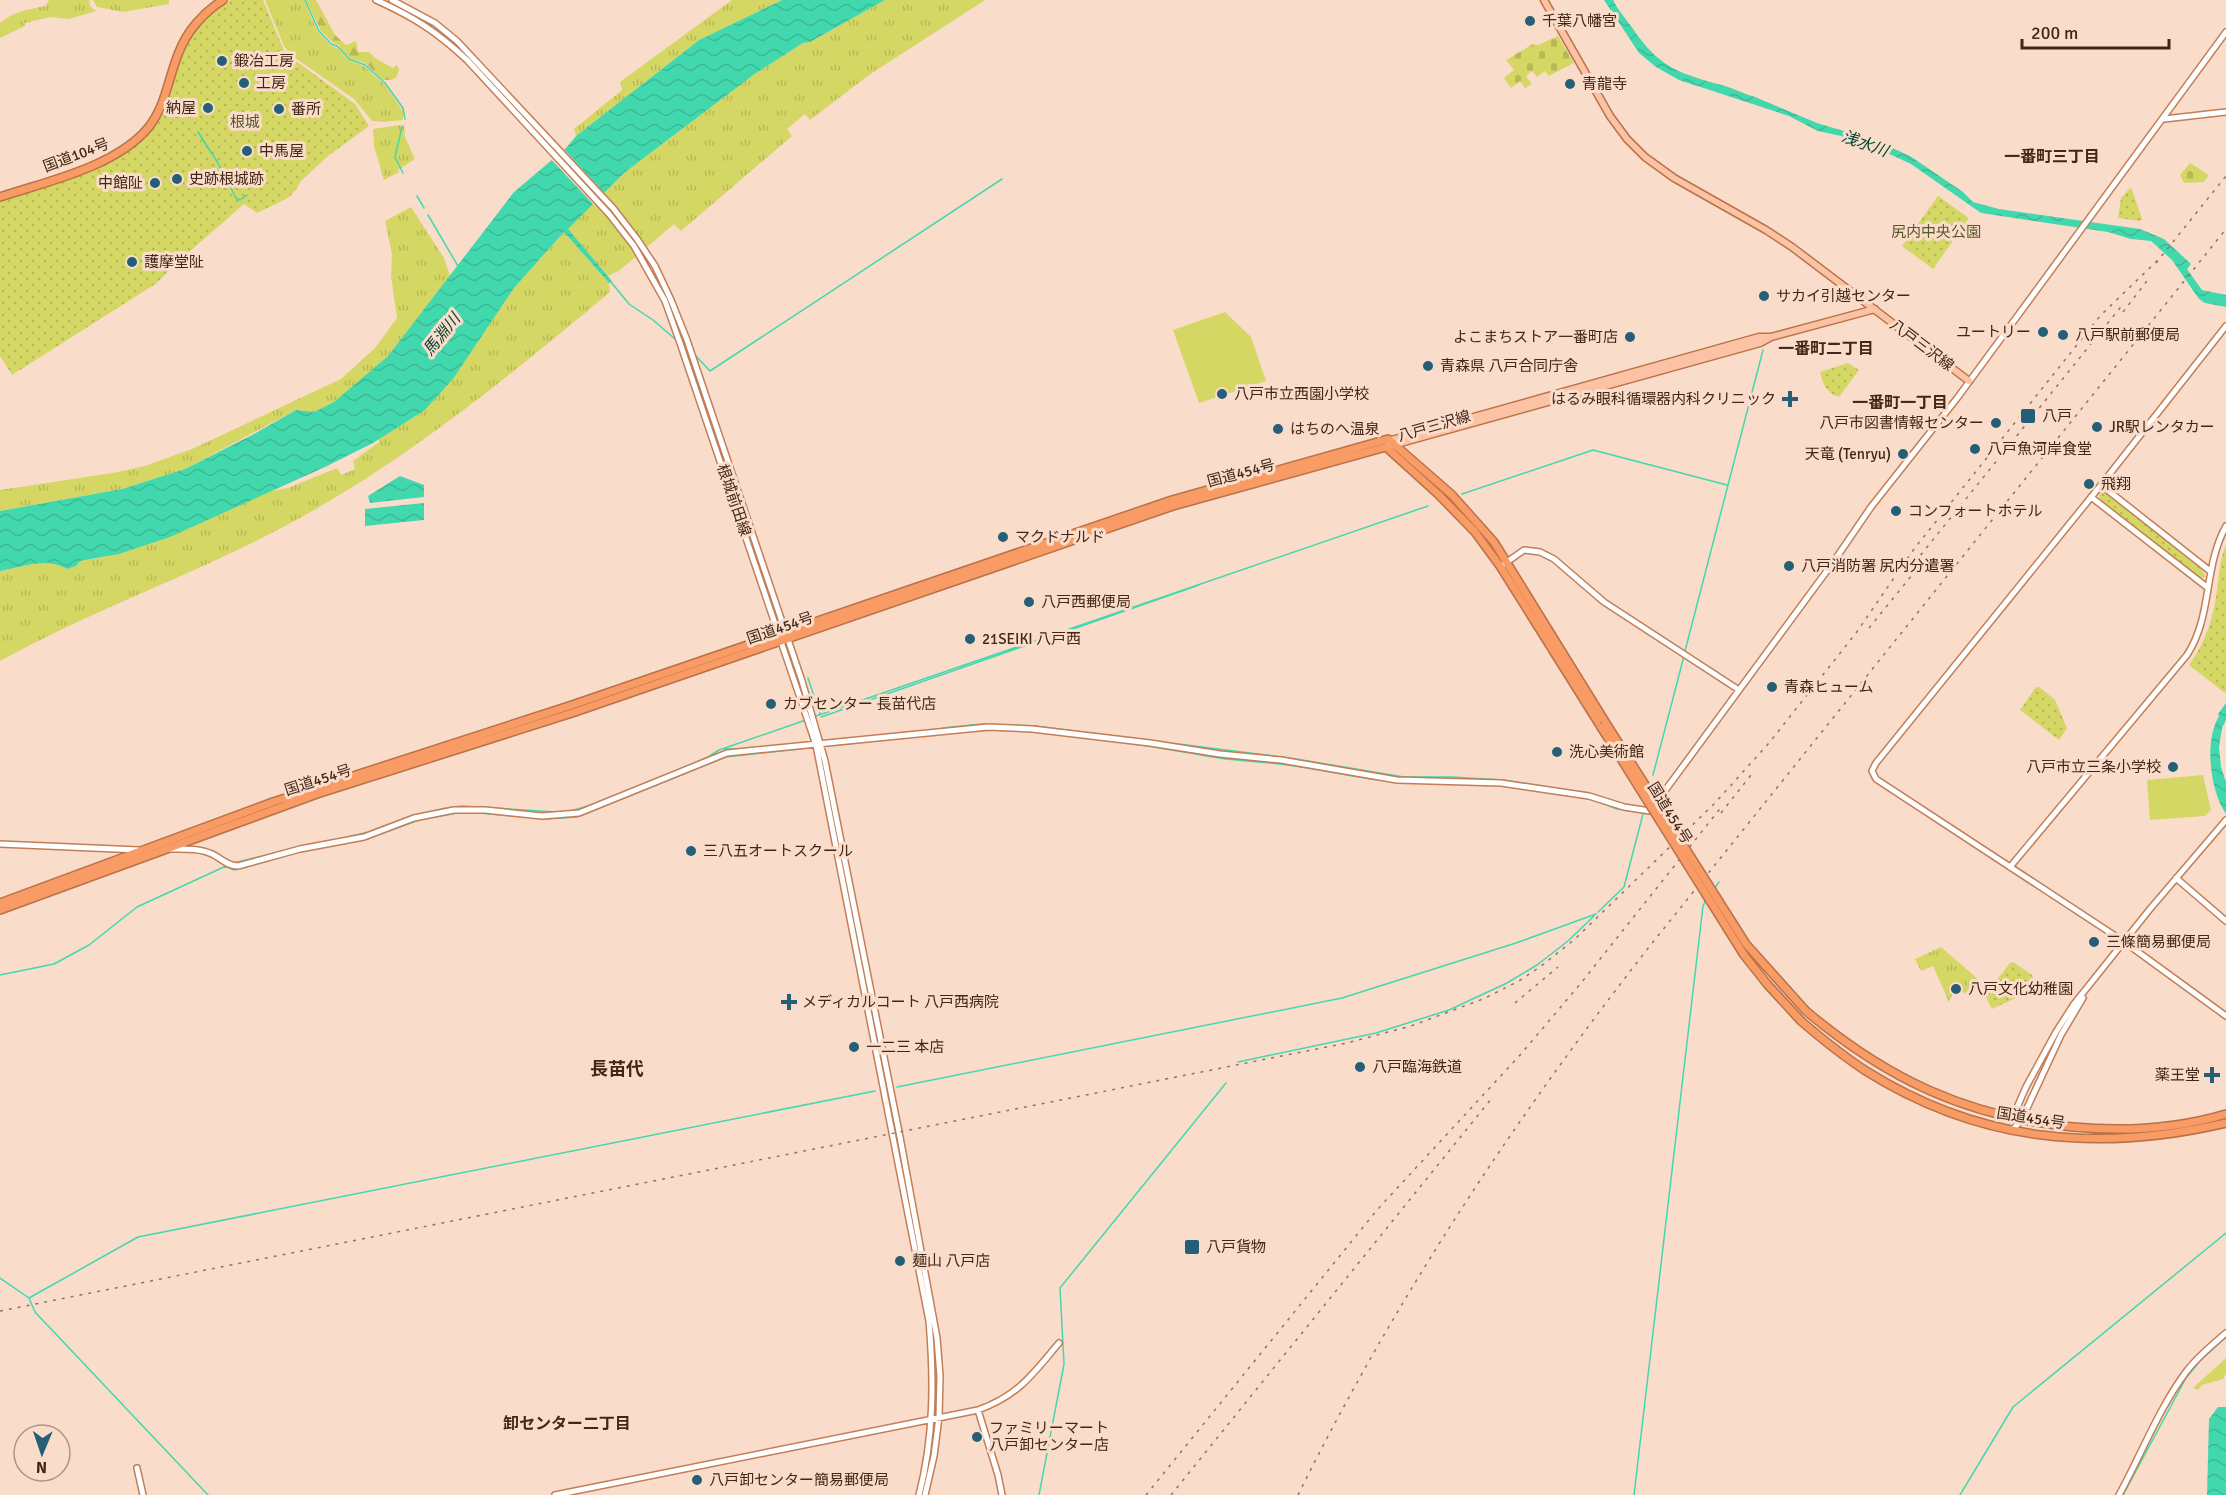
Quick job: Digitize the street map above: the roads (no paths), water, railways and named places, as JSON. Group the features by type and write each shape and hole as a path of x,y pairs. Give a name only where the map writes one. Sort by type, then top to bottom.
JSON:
{"highway":[{"name":"国道104号","path":"0,197 109,159 126,149 148,128 157,115 187,36 203,16 223,0"},
{"name":"国道454号","path":"1387,443 1475,532 1500,566 1603,723 1740,936 1771,974 1806,1011 1870,1059 1907,1080 1947,1099 2012,1119 2086,1128 2139,1130 2188,1124 2226,1114"},
{"name":"国道454号","path":"0,910 317,795 785,641 1173,506 1387,443"},
{"name":"国道454号","path":"0,903 273,802 549,713 1172,500 1387,443 1395,444 1472,516 1507,561 1744,956 1802,1021 1834,1049 1867,1072 1936,1107 1981,1123 2012,1130 2058,1137 2112,1140 2167,1135 2226,1123"}],"main road":[{"name":"八戸三沢線","path":"1544,0 1610,116 1627,139 1645,157 1674,178 1767,230 1969,381"},
{"name":"八戸三沢線","path":"1387,443 1749,339 1771,337 1875,309"},
{"name":"八戸三沢線","path":"1395,444 1716,356 1760,343 1771,337"}],"street":[{"path":"376,0 410,15 469,57"},
{"path":"392,0 435,22 469,57"},
{"path":"0,844 201,850 230,865 238,866 300,849 364,837 414,818 454,810 504,811 542,816 579,813 727,753 963,729 1032,729 1281,760 1397,780 1501,783 1589,796 1624,807 1650,811 1871,507 1969,381 2226,32"},
{"name":"根城前田線","path":"469,57 613,208 655,266 671,300 819,744"},
{"path":"2164,119 2226,112"},
{"path":"2226,326 1873,767 1873,775 1876,779 2124,941 2226,1016"},
{"path":"2101,485 2210,571"},
{"path":"2091,497 2208,588"},
{"path":"2010,867 2187,655 2200,629 2215,550 2226,526"},
{"path":"1500,566 1524,550 1540,552 1554,559 1605,602 1739,690"},
{"path":"819,744 932,1302 940,1376 939,1418 934,1456 925,1495"},
{"path":"819,744 928,1321 932,1366 932,1419 919,1495"},
{"path":"2012,1119 2026,1087 2074,1004 2175,878 2225,821"},
{"path":"2175,878 2226,921"},
{"path":"2012,1130 2021,1121 2061,1035 2086,991"},
{"path":"2119,1495 2186,1372 2226,1333"},
{"path":"555,1495 978,1410 1016,1391 1059,1343"},
{"path":"978,1410 1002,1495"},
{"path":"137,1468 143,1495"}],"water":[{"name":"馬淵川","path":"782,0 885,0 810,42 803,43 756,73 624,173 568,229 612,281 609,283 564,232 514,288 453,379 425,410 373,443 170,537 119,554 80,561 76,566 67,569 59,565 43,563 0,571 0,511 122,489 185,469 296,410 314,412 334,402 388,356 514,192 566,148 576,136 699,40"},
{"name":"浅水川","path":"1604,0 1613,0 1641,40 1671,67 1694,77 1729,87 1817,123 1877,141 1910,156 1963,192 1973,202 1999,209 2140,229 2164,239 2191,264 2187,269 2202,290 2226,295 2226,307 2205,303 2199,299 2172,260 2151,241 2131,239 2108,232 1981,213 1911,164 1885,152 1841,136 1818,131 1789,116 1679,80 1656,67 1639,53"},
{"path":"400,476 424,485 424,497 370,503 368,496"},
{"path":"424,503 424,520 365,526 365,509"},
{"path":"2226,703 2226,720 2222,728 2219,747 2221,767 2226,782 2226,814 2216,792 2210,752 2214,726 2218,714"},
{"path":"2218,1407 2226,1407 2226,1495 2207,1495 2209,1419"}],"waterway":[{"path":"305,0 319,31 349,59 365,65 385,83 403,108 405,119"},
{"path":"402,127 395,157 403,173"},
{"path":"198,132 218,163 236,198 240,200 247,195"},
{"path":"695,355 710,371 1002,179"},
{"path":"417,196 424,208"},
{"path":"428,215 458,266"},
{"path":"153,252 170,266"},
{"path":"611,282 629,304 675,339"},
{"path":"1685,651 1763,350"},
{"path":"717,441 768,590"},
{"path":"1462,494 1593,450 1727,485"},
{"path":"813,717 1428,506"},
{"path":"821,717 1199,585"},
{"path":"1653,775 1684,656"},
{"path":"808,678 820,714"},
{"path":"652,781 719,750 806,720"},
{"path":"943,728 981,724 1035,726 1290,758 1404,777 1503,780 1560,789"},
{"path":"970,731 1000,730 1063,734 1127,742 1219,758 1291,765 1379,780 1427,783"},
{"path":"898,733 906,732"},
{"path":"828,746 942,734"},
{"path":"827,740 875,736"},
{"path":"776,746 808,742"},
{"path":"480,813 546,819 577,817 726,757 808,748"},
{"path":"725,749 744,749"},
{"path":"1583,792 1604,798"},
{"path":"1551,793 1591,799 1617,809 1643,813"},
{"path":"570,811 592,805"},
{"path":"416,815 462,806 557,812"},
{"path":"225,866 234,870 240,869 298,852 364,840 419,820 457,813"},
{"path":"1598,912 1624,887 1643,814"},
{"path":"344,838 411,816"},
{"path":"233,863 316,843"},
{"path":"0,975 54,964 89,945 137,907 226,866"},
{"path":"1714,889 1719,882"},
{"path":"1634,1495 1703,906 1706,900"},
{"path":"897,1087 1342,998 1516,943 1596,914"},
{"path":"1238,1062 1376,1033 1449,1010 1507,983 1537,965 1568,941 1594,916"},
{"path":"1039,1495 1064,1364 1060,1288 1226,1083"},
{"path":"29,1298 138,1237 875,1091"},
{"path":"1960,1495 2013,1407 2226,1233"},
{"path":"0,1278 29,1298 35,1312 208,1495"},
{"path":"2123,1495 2186,1378 2200,1361 2226,1337"}],"railway":[{"path":"2156,263 2226,176"},
{"path":"1298,1495 1376,1349 1461,1209 1603,1007 2226,229"},
{"path":"0,1311 1347,1043 1411,1026 1483,999 1519,981 1575,939 1715,803 1769,743 1856,633 1914,549 2100,316 2161,257"},
{"path":"2123,312 2150,277"},
{"path":"1915,562 2124,303"},
{"path":"1869,628 1926,558"},
{"path":"1721,813 1751,775"},
{"path":"1146,1495 1377,1210 1521,1054 1581,983 1723,805"},
{"path":"1515,1003 1558,967"},
{"path":"1171,1495 1492,1098"}],"place":[{"name":"千葉八幡宮","path":"1530,21"},
{"name":"鍛冶工房","path":"222,61"},
{"name":"工房","path":"244,83"},
{"name":"青龍寺","path":"1570,84"},
{"name":"納屋","path":"208,108"},
{"name":"番所","path":"279,109"},
{"name":"中馬屋","path":"247,151"},
{"name":"史跡根城跡","path":"177,179"},
{"name":"中館阯","path":"155,183"},
{"name":"護摩堂阯","path":"132,262"},
{"name":"サカイ引越センター","path":"1764,296"},
{"name":"ユートリー","path":"2043,332"},
{"name":"八戸駅前郵便局","path":"2063,335"},
{"name":"よこまちストア一番町店","path":"1630,337"},
{"name":"青森県 八戸合同庁舎","path":"1428,366"},
{"name":"八戸市立西園小学校","path":"1222,394"},
{"name":"はるみ眼科循環器内科クリニック","path":"1790,399"},
{"name":"八戸","path":"2028,416"},
{"name":"八戸市図書情報センター","path":"1996,423"},
{"name":"JR駅レンタカー","path":"2097,427"},
{"name":"はちのへ温泉","path":"1278,429"},
{"name":"八戸魚河岸食堂","path":"1975,449"},
{"name":"天竜 (Tenryu)","path":"1903,454"},
{"name":"飛翔","path":"2089,484"},
{"name":"コンフォートホテル","path":"1896,511"},
{"name":"マクドナルド","path":"1003,537"},
{"name":"八戸消防署 尻内分遣署","path":"1789,566"},
{"name":"八戸西郵便局","path":"1029,602"},
{"name":"21SEIKI 八戸西","path":"970,639"},
{"name":"青森ヒューム","path":"1772,687"},
{"name":"カブセンター 長苗代店","path":"771,704"},
{"name":"洗心美術館","path":"1557,752"},
{"name":"八戸市立三条小学校","path":"2173,767"},
{"name":"三八五オートスクール","path":"691,851"},
{"name":"三條簡易郵便局","path":"2094,942"},
{"name":"八戸文化幼稚園","path":"1956,989"},
{"name":"メディカルコート 八戸西病院","path":"789,1002"},
{"name":"一二三 本店","path":"854,1047"},
{"name":"八戸臨海鉄道","path":"1360,1067"},
{"name":"薬王堂","path":"2212,1075"},
{"name":"八戸貨物","path":"1192,1247"},
{"name":"麺山 八戸店","path":"900,1261"},
{"name":"ファミリーマート 八戸卸センター店","path":"977,1437"},
{"name":"八戸卸センター簡易郵便局","path":"697,1480"}],"district":[{"name":"一番町三丁目","path":"2052,156"},
{"name":"一番町二丁目","path":"1826,348"},
{"name":"一番町一丁目","path":"1900,402"},
{"name":"長苗代","path":"617,1069"},
{"name":"卸センター二丁目","path":"567,1423"}],"park label":[{"name":"根城","path":"245,122"},
{"name":"尻内中央公園","path":"1936,232"}]}
